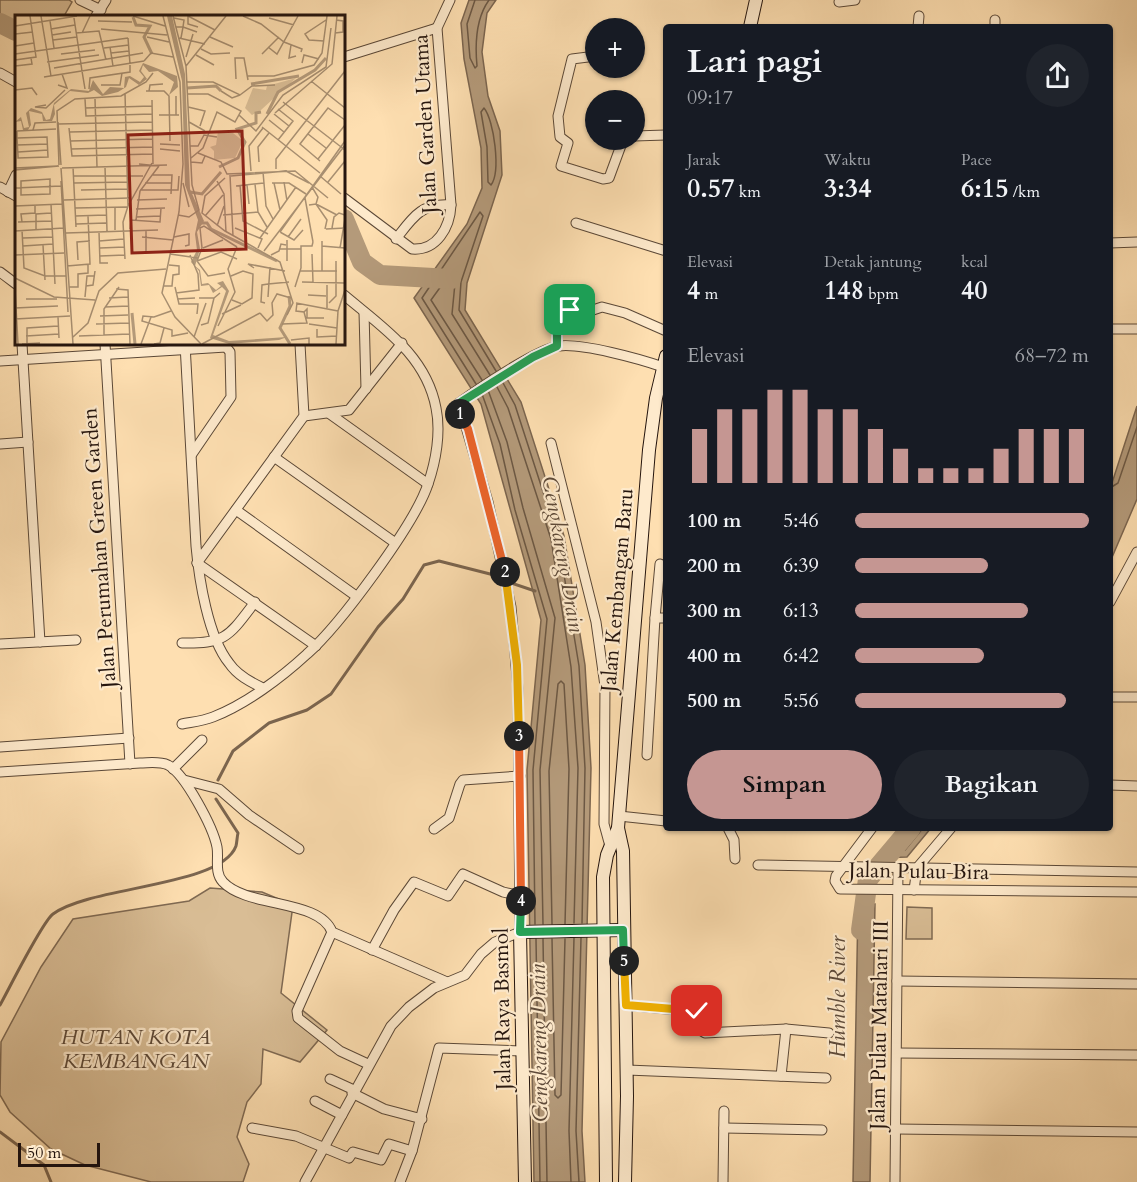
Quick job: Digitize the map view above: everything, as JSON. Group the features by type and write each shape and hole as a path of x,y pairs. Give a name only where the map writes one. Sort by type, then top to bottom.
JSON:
{"main road":[{"path":"751,24 756,0"},
{"name":"Jalan Kembangan Baru","path":"625,1182 626,1005 623,851 619,822 649,450 663,373"},
{"name":"Jalan Kembangan Baru","path":"606,1182 597,930 603,877 610,846 619,822"},
{"path":"523,932 623,930"},
{"name":"Jalan Raya Basmol","path":"523,932 521,1051 525,1182"}],"street":[{"path":"85,1 99,13 106,0"},
{"name":"Jalan Garden Utama","path":"345,199 412,249 427,248 437,240 448,225 451,205 436,28 450,0"},
{"path":"839,2 855,0"},
{"path":"85,1 92,15"},
{"path":"918,24 919,16"},
{"path":"345,57 436,28"},
{"path":"585,57 572,59 558,116 560,138 568,143 561,166 603,179 609,178 619,150"},
{"path":"0,73 15,81"},
{"path":"645,136 663,135"},
{"path":"8,192 15,177"},
{"path":"396,239 422,210 436,204 451,205"},
{"path":"576,223 663,250"},
{"path":"1113,243 1137,242"},
{"path":"0,272 15,283"},
{"path":"182,724 212,718 262,688 316,646 356,596 394,542 420,503 428,484 436,447 437,409 426,377 418,362 402,343 345,296"},
{"path":"663,330 614,310 602,308 598,310 574,309 567,313 557,333 557,346 578,346 663,362"},
{"path":"364,312 366,389"},
{"path":"1113,329 1137,329"},
{"path":"304,416 349,410 402,343"},
{"path":"22,345 40,642"},
{"name":"Jalan Perumahan Green Garden","path":"105,345 130,764"},
{"path":"0,361 222,345 230,352 231,398 192,454"},
{"path":"197,563 304,416 300,345"},
{"name":"Jalan Raya Basmol","path":"523,932 517,665 507,580 468,429 459,413 459,403 512,369 557,346"},
{"path":"185,347 197,563 217,641 228,663 237,672 262,688"},
{"path":"330,414 428,484"},
{"path":"0,444 28,442"},
{"path":"551,443 596,622 604,675 607,716 604,824 610,846"},
{"path":"274,457 394,542"},
{"path":"236,510 356,596"},
{"path":"1113,596 1137,552"},
{"path":"197,563 316,646"},
{"path":"647,755 660,564"},
{"path":"182,643 217,641 236,628 255,602"},
{"path":"655,618 663,618"},
{"name":"Jalan Perumahan Green Garden","path":"0,644 76,640"},
{"path":"1113,697 1137,698"},
{"path":"0,747 129,738"},
{"path":"173,769 202,740"},
{"path":"0,772 163,764 173,769 184,780 214,837 218,874 223,882 234,890 324,920 332,932 447,982"},
{"path":"434,829 449,818 460,784 464,780 520,776"},
{"path":"184,780 222,791 249,815 299,849"},
{"path":"1113,785 1137,786"},
{"path":"619,822 663,821"},
{"path":"730,831 734,840 735,859"},
{"path":"758,865 846,867 870,831"},
{"path":"914,890 917,868 948,831"},
{"name":"Jalan Pulau Bira","path":"1137,872 846,867 836,881 840,889 1137,892"},
{"name":"Jalan Pulau Matahari III","path":"895,1182 898,868"},
{"path":"372,950 394,910 414,882 448,896 464,874 503,892 521,896"},
{"path":"332,932 297,1011 298,1018 340,1051 368,1064"},
{"path":"305,1182 391,1026 409,1007 447,982 465,975 481,954 495,942 523,932"},
{"path":"897,981 1137,984"},
{"path":"626,1005 697,1011 700,1030 705,1033 786,1029 829,1033"},
{"path":"781,1076 786,1029"},
{"path":"400,1182 422,1119 440,1048 521,1051"},
{"path":"897,1053 1137,1056"},
{"path":"627,1070 826,1078"},
{"path":"330,1079 384,1109 422,1119"},
{"path":"315,1101 342,1115"},
{"path":"723,1182 724,1112"},
{"path":"252,1128 296,1136 349,1158 353,1152 380,1160 389,1144 412,1151"},
{"path":"724,1128 822,1130"},
{"path":"896,1130 1137,1132"}],"green space":[{"path":"0,0 69,0 72,2 65,15 15,15 15,24 0,16"},
{"name":"HUTAN KOTA KEMBANGAN","path":"210,888 262,892 293,905 281,993 327,1030 300,1062 263,1049 261,1084 247,1102 237,1137 249,1164 243,1182 151,1182 85,1165 51,1149 10,1112 0,1095 1,1042 41,967 73,919 189,901"},
{"path":"907,907 932,908 932,939 906,939"}],"water":[{"name":"Cengkareng Drain","path":"469,0 496,0 487,13 482,52 488,96 500,131 502,175 467,283 465,310 521,402 564,536 585,665 591,768 582,1131 585,1182 534,1182 527,770 541,620 481,404 414,298 467,224 482,188 481,148 464,59 461,23"},
{"path":"1137,406 1137,499 1113,555 1113,480"},
{"path":"899,831 929,831 907,857 878,858"},
{"path":"875,904 870,1182 853,1182 858,905"}],"waterway":[{"path":"0,23 15,30"},
{"path":"345,221 362,262 380,275 451,279"},
{"path":"218,780 233,751 269,723 307,710 331,694 378,627 403,599 424,565 439,561 498,576 502,575"},
{"path":"508,582 535,591"},
{"path":"0,1005 34,942 53,914 95,897 181,878 206,870 225,860 236,846 238,833 216,799"},
{"name":"Humble River","path":"861,930 868,879 908,831"},
{"path":"0,1132 44,1165 51,1182"}],"route":[{"path":"570,310 557,333 557,346 533,357 458,405 459,413 468,429 488,502 511,607 518,689 521,831 520,932 623,930 626,1005 697,1011"}]}
